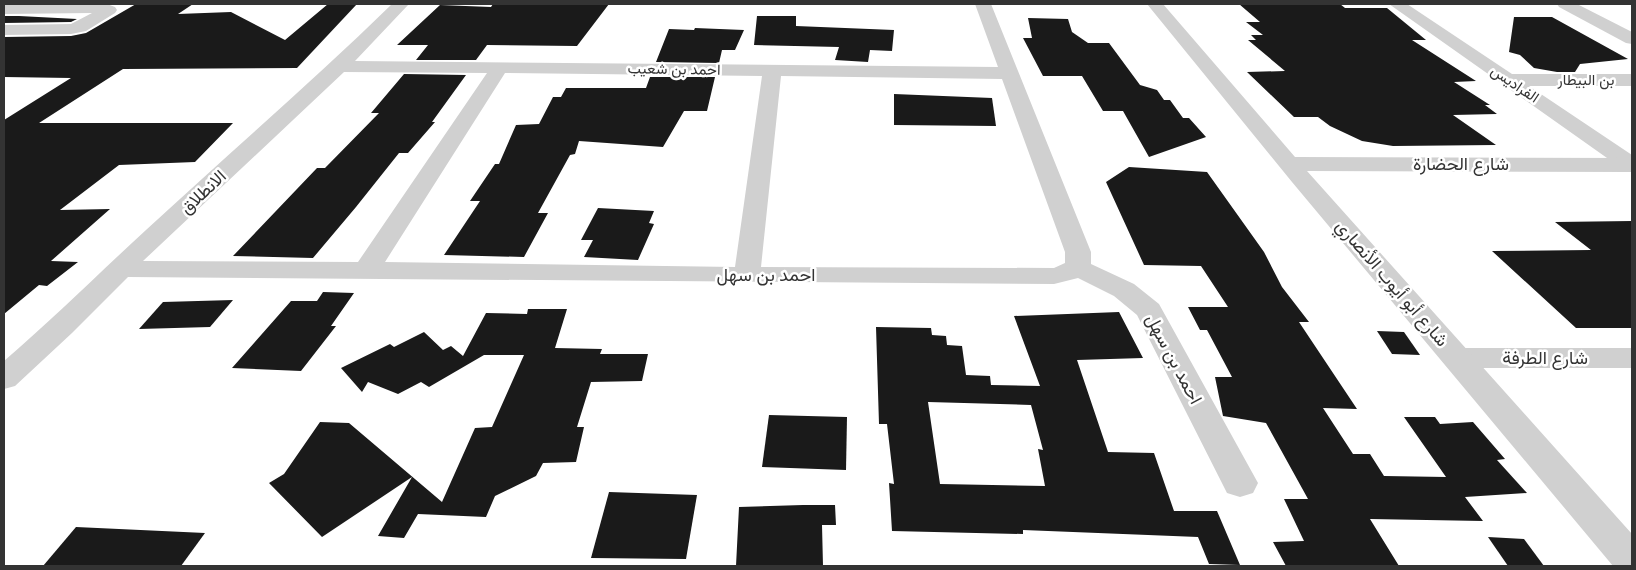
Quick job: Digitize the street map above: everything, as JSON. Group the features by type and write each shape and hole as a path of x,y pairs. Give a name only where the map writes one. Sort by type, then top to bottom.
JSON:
{"street":[{"name":"الانطلاق","path":"4,378 339,66 401,4"},
{"path":"983,4 1078,252 1080,260 1076,267"},
{"name":"شارع أبو أيوب الأنصاري","path":"1155,4 1295,170 1632,560"},
{"name":"الفراديس","path":"1397,4 1632,165"},
{"path":"1565,4 1632,39"},
{"path":"4,9 98,8 109,10 80,27 71,29 4,30"},
{"name":"احمد بن شعيب","path":"339,66 1010,73"},
{"path":"366,270 500,68"},
{"path":"747,275 772,70"},
{"name":"بن البيطار","path":"1509,80 1632,80"},
{"name":"شارع الحضارة","path":"1295,170 1632,165"},
{"name":"شارع الحضارة","path":"1295,170 1632,177"},
{"name":"احمد بن سهل","path":"120,269 1054,276 1068,273 1076,267 1124,289 1149,310 1240,483"},
{"name":"شارع الطرفة","path":"1458,358 1632,358"}],"building":[{"path":"136,4 193,4 178,14 231,12 285,40 328,4 357,4 297,68 123,69 39,123 233,123 195,162 119,165 60,210 110,209 51,261 78,262 47,286 39,285 4,314 4,120 71,78 4,77 4,37 71,36 86,33"},
{"path":"493,4 609,4 577,46 487,45 476,60 416,60 428,45 397,45 440,5 491,7"},
{"path":"1239,4 1340,4 1345,8 1387,8 1426,40 1412,40 1476,81 1454,82 1490,105 1485,105 1497,114 1453,115 1496,145 1393,146 1362,141 1330,126 1318,117 1294,117 1247,72 1285,71 1248,40 1256,40 1251,35 1263,35 1246,22 1260,22"},
{"path":"4,16 77,19 71,22 4,23"},
{"path":"757,16 796,16 796,26 894,30 892,51 870,50 868,62 835,60 839,47 754,45"},
{"path":"1514,17 1552,17 1628,59 1580,64 1575,72 1557,72 1534,68 1520,55 1509,52"},
{"path":"1028,18 1068,19 1072,32 1088,43 1109,43 1140,85 1157,90 1164,100 1170,100 1183,118 1189,118 1206,137 1149,157 1123,111 1103,111 1082,76 1043,76 1023,38 1032,38"},
{"path":"695,28 744,30 735,50 722,50 719,63 656,62 669,29 694,30"},
{"path":"404,74 466,75 432,122 435,122 408,153 399,153 313,258 233,256 317,168 325,168 379,113 371,113"},
{"path":"650,77 715,77 707,111 684,111 663,147 579,141 575,154 570,155 538,213 548,213 524,257 444,255 480,201 470,201 495,164 499,164 516,125 539,124 553,97 561,97 566,88 646,88"},
{"path":"894,94 992,98 996,126 894,125"},
{"path":"1129,167 1207,172 1264,252 1282,287 1309,322 1299,322 1357,409 1323,408 1353,454 1370,454 1384,476 1446,477 1404,417 1435,417 1440,424 1473,422 1505,459 1497,460 1527,493 1465,497 1483,521 1370,519 1399,566 1286,566 1273,542 1304,541 1284,499 1308,499 1266,423 1223,416 1215,377 1232,377 1207,330 1200,330 1188,307 1228,307 1201,266 1144,265 1106,182"},
{"path":"598,208 654,211 649,223 654,224 638,260 584,257 593,240 581,240"},
{"path":"1632,221 1632,328 1576,328 1492,251 1591,250 1555,222"},
{"path":"323,292 354,293 331,326 336,326 301,371 232,368 291,301 317,301"},
{"path":"233,300 210,327 139,329 163,302"},
{"path":"528,309 567,309 555,348 602,349 600,354 648,354 642,381 591,382 577,427 584,427 576,462 543,463 536,476 495,496 486,517 418,514 404,538 378,536 412,477 322,537 269,483 284,474 320,422 349,423 442,502 475,428 492,427 524,355 484,355 429,387 421,382 398,394 368,382 362,392 341,368 390,344 394,347 424,332 443,350 451,346 463,356 486,313 527,314"},
{"path":"1119,312 1143,358 1077,360 1108,452 1154,453 1174,511 1217,511 1240,565 1209,564 1198,537 1023,530 1023,534 892,531 889,483 894,484 887,424 879,424 876,327 931,328 932,335 946,336 947,345 962,346 966,375 990,376 991,385 1040,386 1014,316","holes":["928,402 1031,405 1043,450 1038,449 1045,486 940,484"]},
{"path":"1377,331 1404,332 1420,355 1392,354"},
{"path":"769,415 847,417 846,470 762,467"},
{"path":"609,492 697,495 686,559 591,558"},
{"path":"835,505 836,525 822,525 823,566 736,566 739,507"},
{"path":"76,527 205,533 181,566 43,566"},
{"path":"1488,537 1524,539 1544,566 1508,566"}]}
